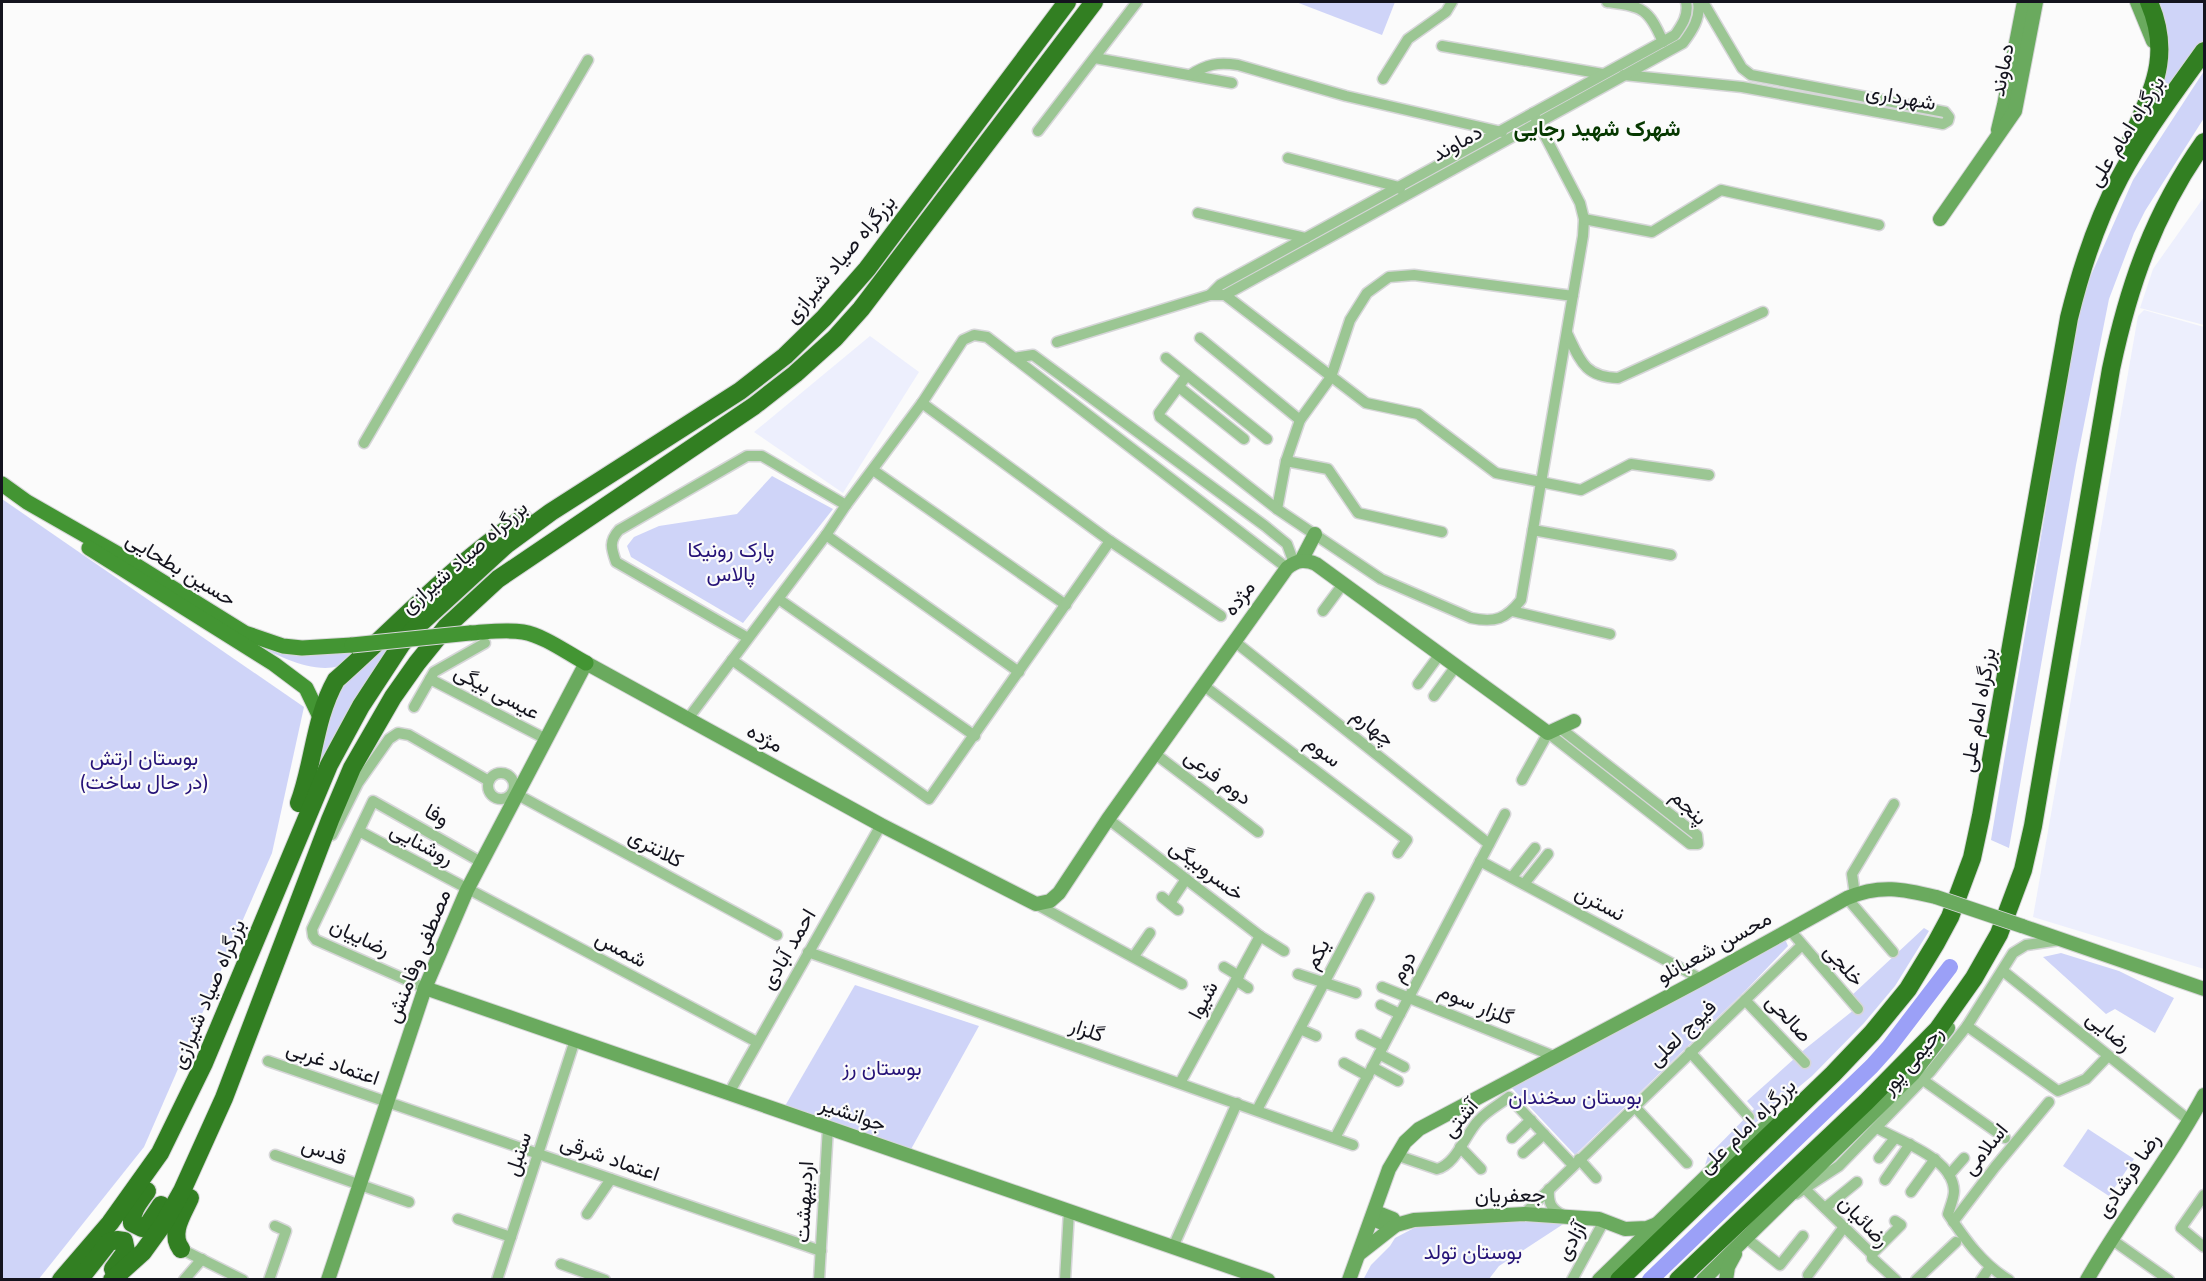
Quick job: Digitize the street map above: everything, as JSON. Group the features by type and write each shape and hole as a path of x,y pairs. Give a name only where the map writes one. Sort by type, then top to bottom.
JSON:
{"highway":[{"name":"بزرگراه صیاد شیرازی","path":"62,1280 110,1223 160,1153 204,1063 315,795 361,706 401,645 413,630 506,544 612,472 740,391 785,356 824,318 873,261 1067,2"},
{"name":"بزرگراه صیاد شیرازی","path":"112,1280 143,1252 164,1223 182,1191 224,1098 352,768 393,697 441,633 498,579 754,406 795,374 835,338 861,309 1094,2"},
{"path":"2120,177 2131,141 2150,99 2157,70 2160,43 2149,2"},
{"name":"بزرگراه امام علی","path":"1619,1280 1833,1074 1872,1033 1908,989 1950,917 1972,858 2001,710 2069,318 2088,250 2120,177 2142,140 2205,51"},
{"path":"1678,1280 1866,1102 1938,1029 1974,978 1999,934 2023,870 2033,826 2122,316 2145,248 2160,214 2203,144"},
{"path":"290,857 298,807 308,779 320,717 325,699 336,680 500,533 548,502 612,472"},
{"path":"181,1249 176,1238 177,1227 254,1048 256,1014"},
{"path":"160,1153 153,1183 131,1217 132,1223 137,1227 142,1228 149,1223 174,1183 199,1151"},
{"path":"79,1280 110,1242 124,1241 126,1247 124,1256 104,1280"}],"main road":[{"name":"دماوند","path":"1995,141 2025,2"},
{"name":"دماوند","path":"1940,219 2016,111 2036,2"},
{"path":"2137,2 2152,40 2157,70"},
{"name":"حسین بطحایی","path":"2,484 27,502 118,554 245,633 283,646 302,648 352,645 470,633"},
{"path":"27,502 44,518 131,577 282,670 306,688 320,717"},
{"name":"مژده","path":"470,633 503,630 525,632 540,638 880,825 1036,903 1050,901 1059,893 1234,640 1315,534"},
{"path":"1294,564 1316,564 1455,666 1554,730 1574,721"},
{"name":"مصطفی وفامنش","path":"328,1280 425,988 467,890 513,795 586,663"},
{"name":"محسن شعبانلو","path":"1349,1280 1389,1169 1405,1142 1419,1129 1701,979 1851,896 1868,891 1895,888 1936,897 2205,989"},
{"path":"1703,1280 1913,1074 1954,1021 1974,978"},
{"name":"جوانشیر","path":"425,988 1268,1280"},
{"path":"1599,1280 1720,1163 1833,1074"},
{"name":"رضا فرشادی","path":"2087,1280 2111,1239 2205,1095"},
{"name":"جعفریان","path":"1396,1225 1414,1220 1524,1214 1563,1215 1604,1221 1625,1229 1647,1228 1657,1224"},
{"path":"1373,1215 1375,1220 1390,1226 1396,1225"},
{"path":"1359,1254 1396,1225"},
{"path":"1618,1260 1625,1244 1625,1229"},
{"path":"1726,1280 1728,1267 1746,1238"}],"street":[{"path":"1038,131 1137,2"},
{"path":"1383,80 1408,39 1446,12 1452,2"},
{"path":"1607,2 1636,6 1647,13 1663,42"},
{"name":"دماوند","path":"1536,118 1604,74 1675,35 1684,22 1686,2"},
{"name":"دماوند","path":"1057,342 1210,295 1225,295 1504,135 1683,43 1695,27 1698,2"},
{"path":"1703,2 1746,72 1742,87"},
{"path":"1442,46 1604,74"},
{"path":"1095,58 1232,83"},
{"path":"364,443 588,60"},
{"path":"1190,75 1205,66 1221,62 1238,65 1346,96 1504,135"},
{"name":"شهرداری","path":"1624,75 1742,87 1943,124 1949,118 1945,112 1783,82 1746,72"},
{"path":"1780,95 1783,82"},
{"path":"1187,375 1159,413 1160,417 1277,509 1381,579 1471,618 1485,621 1500,619 1512,611 1521,600 1584,219 1580,203 1536,118"},
{"path":"1288,158 1402,192"},
{"path":"1584,219 1652,232 1721,190 1879,225"},
{"name":"دماوند","path":"1210,295 1220,285 1306,238 1402,192"},
{"path":"1198,213 1306,238"},
{"path":"1277,509 1286,461 1300,420 1331,377 1350,320 1366,293 1389,277 1414,275 1573,296"},
{"path":"1225,295 1366,403 1418,414 1496,473 1581,490 1631,464 1709,475"},
{"path":"1567,332 1580,360 1590,371 1603,378 1618,378 1763,312"},
{"path":"687,720 748,638 780,600 922,402 963,340 974,335 987,337 1294,564"},
{"path":"1200,338 1300,420"},
{"path":"1014,358 1033,355 1265,526 1287,544 1294,564"},
{"path":"1166,358 1267,439"},
{"path":"1179,387 1244,439"},
{"path":"922,402 1110,541 1221,616"},
{"path":"748,638 616,562 611,549 613,538 619,530 754,454 762,456 846,506"},
{"path":"1286,461 1328,469 1358,513 1442,532"},
{"path":"873,470 1066,605"},
{"path":"1533,530 1671,555"},
{"path":"826,535 1019,672"},
{"path":"732,660 929,799 1110,541"},
{"path":"1323,611 1343,584"},
{"path":"780,600 975,736"},
{"path":"1512,611 1610,634"},
{"name":"چهارم","path":"1234,640 1489,844"},
{"path":"414,707 434,672 485,643"},
{"path":"1418,684 1440,654"},
{"path":"1434,696 1455,666"},
{"name":"عیسی بیگی","path":"430,679 546,739"},
{"name":"سوم","path":"1203,685 1407,840 1398,853"},
{"path":"1522,780 1554,730"},
{"name":"پنجم","path":"1554,730 1697,835 1698,844 1690,844 1554,730"},
{"path":"313,866 344,814 358,783 389,739 398,733 404,733 489,781"},
{"name":"دوم فرعی","path":"1154,753 1258,832"},
{"path":"489,781 499,772 511,776 515,783 514,791 509,797 513,795"},
{"name":"کلانتری","path":"511,776 513,795 777,936"},
{"path":"489,781 490,793 513,795"},
{"name":"وفا","path":"359,831 373,801 481,862"},
{"path":"1893,952 1851,896 1852,874 1894,804"},
{"name":"دوم","path":"1335,1138 1505,814"},
{"name":"خسروبیگی","path":"1108,819 1260,936 1284,951"},
{"name":"احمد آبادی","path":"729,1093 880,825"},
{"name":"روشنایی","path":"359,831 467,890"},
{"name":"رضاییان","path":"359,831 312,929 313,936 316,940 425,988"},
{"path":"1512,877 1535,848"},
{"path":"1524,884 1548,854"},
{"name":"نسترن","path":"1480,861 1701,979"},
{"path":"1170,903 1186,879"},
{"name":"شمس","path":"467,890 757,1042"},
{"name":"یکم","path":"1257,1110 1369,898"},
{"name":"مژده","path":"1036,903 1182,984"},
{"path":"1789,929 1801,946"},
{"path":"1134,956 1150,933"},
{"name":"شیوا","path":"1180,1083 1260,936"},
{"name":"رحیمی پور","path":"1779,1206 1839,1166 1923,1080 1967,1026 2013,953 2026,945 2062,939"},
{"name":"فیوج لعلی","path":"1524,1214 1801,946"},
{"name":"خلجی","path":"1801,946 1858,1010"},
{"name":"گلزار","path":"808,952 1353,1145"},
{"path":"1224,967 1248,988"},
{"name":"رضایی","path":"2003,971 2190,1121"},
{"path":"1298,974 1356,993"},
{"name":"گلزار سوم","path":"1382,987 1556,1057"},
{"name":"صالحی","path":"1746,1000 1805,1063"},
{"path":"1381,1005 1400,1014"},
{"path":"1967,1026 2058,1091 2086,1079 2108,1056"},
{"path":"1300,1029 1316,1036"},
{"path":"1361,1035 1404,1067"},
{"name":"سنبل","path":"497,1280 575,1040"},
{"path":"1690,1053 1749,1117"},
{"name":"اعتماد غربی","path":"268,1061 387,1102"},
{"path":"1344,1063 1398,1081"},
{"path":"1923,1080 2006,1138"},
{"name":"آشتی","path":"1396,1155 1437,1169 1443,1168 1479,1120 1509,1097 1531,1120"},
{"name":"اعتماد شرقی","path":"387,1102 821,1251"},
{"name":"اسلامی","path":"1953,1221 2049,1102"},
{"path":"1173,1246 1237,1103"},
{"path":"1634,1106 1687,1163"},
{"path":"1512,1138 1531,1120 1596,1178"},
{"name":"اردیبهشت","path":"819,1280 828,1127"},
{"path":"1877,1128 1935,1159 1949,1175 1954,1191 1948,1214 1968,1243 1990,1267 2009,1280"},
{"path":"1523,1153 1544,1134"},
{"path":"1879,1158 1894,1138"},
{"path":"1885,1180 1910,1144"},
{"path":"1460,1147 1481,1169"},
{"name":"قدس","path":"275,1155 409,1202"},
{"path":"1949,1175 1964,1158"},
{"path":"1911,1192 1935,1159"},
{"path":"587,1214 611,1179"},
{"path":"1825,1208 1857,1182"},
{"path":"1549,1189 1550,1205 1563,1215"},
{"name":"رضائیان","path":"1805,1189 1896,1280"},
{"path":"2205,1195 2181,1228 2205,1246"},
{"path":"1065,1280 1069,1211"},
{"path":"458,1219 511,1237"},
{"name":"آزادی","path":"1572,1280 1604,1221"},
{"path":"269,1280 286,1231 275,1226"},
{"path":"1872,1254 1902,1226"},
{"path":"1808,1275 1844,1227"},
{"path":"1746,1238 1780,1265 1803,1236"},
{"path":"2111,1239 2169,1280"},
{"path":"1916,1280 1956,1242"},
{"path":"181,1249 243,1280"},
{"path":"184,1280 202,1259"},
{"path":"561,1264 605,1280"},
{"path":"1981,1280 1990,1267"}],"shaded area":[{"path":"2204,197 2204,325 2140,308 2153,269"},
{"path":"2144,310 2204,327 2204,969 2033,917 2138,316"},
{"path":"870,336 919,372 843,493 754,432"}],"green space":[{"path":"1296,2 1395,2 1382,35"},
{"path":"2156,2 2204,2 2204,40 2133,143 2154,96"},
{"path":"2204,71 2204,118 2145,211 2134,233 2109,299 2076,465 2009,848 1991,840 2080,300 2133,180"},
{"name":"پارک رونیکا پالاس","path":"772,476 833,509 743,623 631,557 627,546 634,537 659,526 737,514"},
{"name":"بوستان ارتش (در حال ساخت)","path":"2,499 304,707 272,853 144,1147 38,1280 2,1279"},
{"path":"254,643 282,652 307,655 362,650 342,665 329,668 306,665 283,658"},
{"path":"393,646 311,782 327,701 353,675 358,673 374,648"},
{"path":"1924,928 1929,931 1895,986 1864,1023 1812,1076 1705,1165 1708,1156 1754,1109 1747,1101 1805,1049 1860,1005 1851,996"},
{"name":"بوستان سخندان","path":"1785,939 1788,946 1746,990 1575,1155 1511,1087 1637,1021"},
{"path":"2061,953 2119,971 2174,998 2155,1033 2115,1009 2106,1014 2043,957"},
{"name":"بوستان رز","path":"855,985 979,1026 910,1151 785,1106"},
{"path":"2088,1129 2134,1159 2109,1196 2063,1166"},
{"name":"بوستان تولد","path":"1568,1221 1499,1266 1489,1279 1363,1280 1371,1265 1395,1238 1416,1227"}],"waterway":[{"path":"1650,1280 1872,1066 1950,967"}],"district":[{"name":"شهرک شهید رجایی","path":"1597,128"}]}
